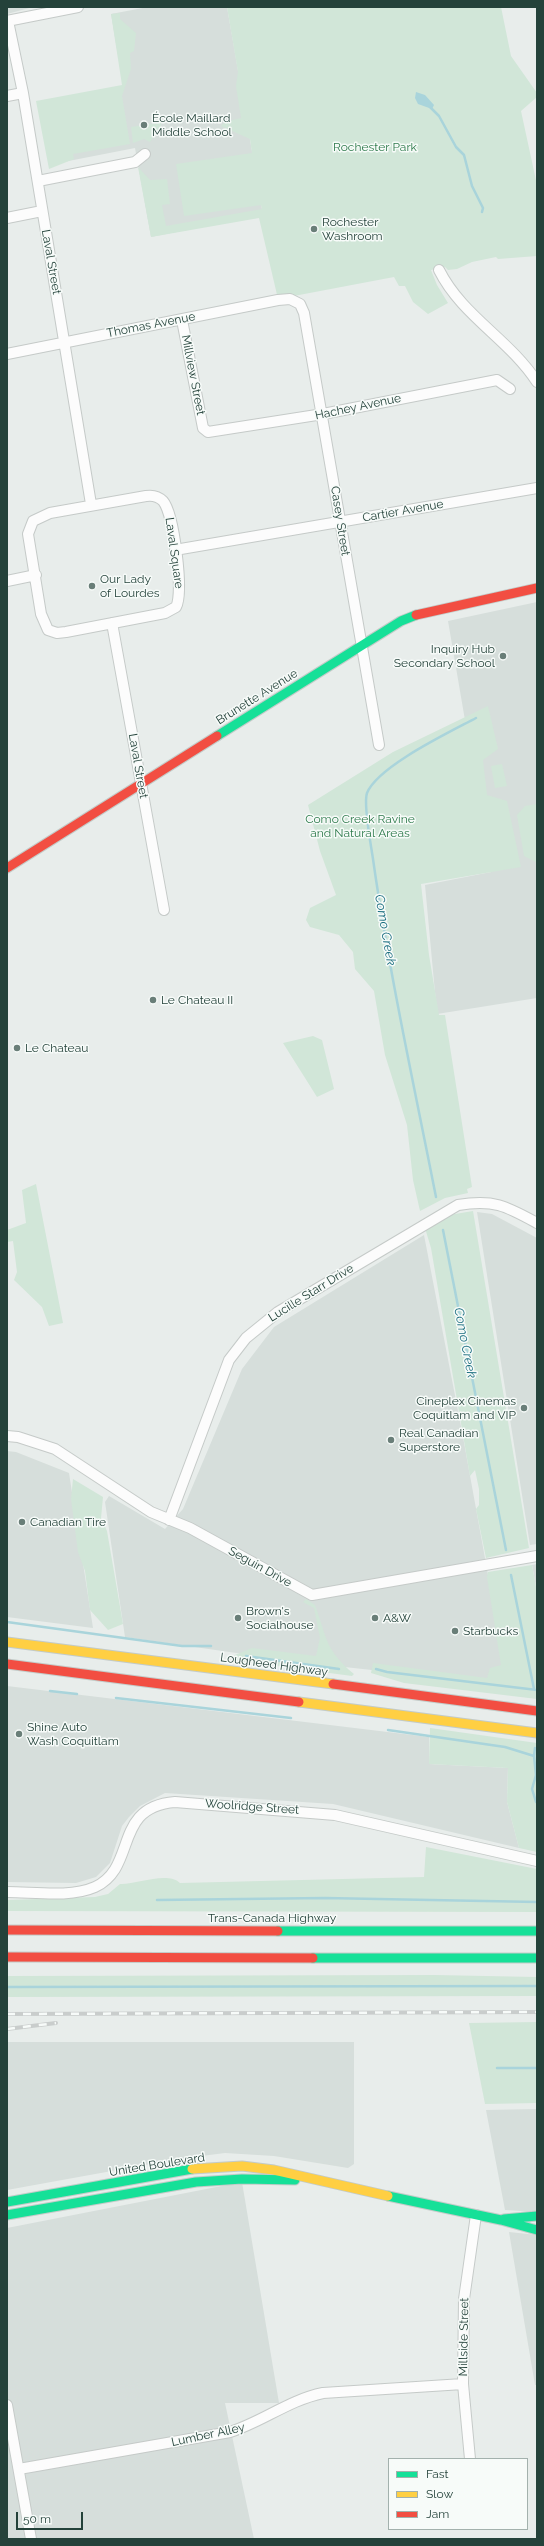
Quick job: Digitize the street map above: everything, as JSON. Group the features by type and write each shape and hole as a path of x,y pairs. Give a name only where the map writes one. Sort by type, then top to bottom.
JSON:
{"main road":[{"name":"Brunette Avenue","path":"7,868 394,625 418,614 537,588"},
{"name":"Lougheed Highway","path":"7,1642 537,1711"},
{"path":"7,1664 537,1733"},
{"name":"Trans-Canada Highway","path":"7,1930 537,1931"},
{"path":"7,1957 537,1958"},
{"name":"United Boulevard","path":"7,2202 192,2170 242,2166 274,2170 310,2180 501,2220 537,2230"},
{"name":"United Boulevard","path":"7,2215 196,2182 242,2179 310,2180"},
{"name":"United Boulevard","path":"501,2220 537,2216"}],"street":[{"path":"8,21 78,7"},
{"name":"Laval Street","path":"8,21 23,93 92,504"},
{"path":"7,96 23,93"},
{"path":"38,181 135,162 145,154"},
{"path":"7,218 42,211"},
{"path":"439,270 454,296 466,310 516,354 537,382"},
{"name":"Thomas Avenue","path":"7,354 278,300 296,300"},
{"name":"Casey Street","path":"296,300 304,310 379,745"},
{"name":"Millview Street","path":"182,320 204,430"},
{"name":"Hachey Avenue","path":"204,430 213,432 323,414 497,380 510,389"},
{"name":"Cartier Avenue","path":"175,550 537,488"},
{"name":"Laval Square","path":"146,496 159,498 168,510 175,550 180,592 176,607 165,613 66,632 57,633 48,630 41,614 28,534 33,522 50,513 92,504 146,496"},
{"path":"7,581 36,576"},
{"name":"Laval Street","path":"112,623 164,910"},
{"name":"Lucille Starr Drive","path":"169,1520 229,1360 246,1338 278,1312 458,1206 483,1202 508,1207 537,1223"},
{"name":"Seguin Drive","path":"7,1436 18,1437 55,1450 132,1501 169,1520 190,1528 312,1595 537,1556"},
{"name":"Woolridge Street","path":"7,1892 73,1892 99,1884 112,1873 119,1863 127,1835 136,1821 151,1809 174,1802 335,1815 536,1861"},
{"name":"Millside Street","path":"470,2458 463,2384 464,2299 476,2215"},
{"name":"Lumber Alley","path":"19,2469 230,2432 250,2426 304,2397 322,2393 463,2384"},
{"path":"7,2405 31,2539"}],"shaded area":[{"path":"7,7 33,7 7,14"},
{"name":"École Maillard Middle School","path":"148,7 227,7 263,215 151,237 135,148 48,165 123,85 111,14"},
{"path":"537,602 537,998 437,1014 425,885 491,872 448,621"},
{"name":"Cineplex Cinemas Coquitlam and VIP","path":"477,1212 492,1214 537,1238 537,1544 530,1545"},
{"path":"424,1235 463,1437 508,1685 299,1662 125,1637 105,1502 109,1496 165,1529 183,1509 242,1369 274,1327"},
{"path":"7,1451 16,1452 69,1473 93,1628 7,1617"},
{"path":"537,1564 537,1592 532,1565"},
{"path":"7,1686 429,1737 429,1764 508,1768 507,1802 519,1848 333,1804 165,1793 140,1806 129,1817 122,1826 110,1863 96,1877 76,1883 7,1882"},
{"path":"7,2042 354,2042 354,2164 348,2168 274,2156 225,2153 178,2159 7,2190"},
{"path":"537,2109 537,2212 505,2210 486,2110"},
{"path":"242,2182 279,2403 225,2403 254,2539 7,2539 7,2228"},
{"path":"509,2232 537,2235 537,2385 535,2385"}],"green space":[{"name":"Rochester Park","path":"227,7 501,7 511,56 537,93 537,97 521,111 537,185 537,256 498,259 496,257 472,262 457,269 448,270 445,267 431,270 437,285 448,303 428,314 413,302 405,286 399,286 394,277 278,299 259,218 151,237 138,167 150,180 167,179 170,204 162,205 166,226 262,209 261,205 184,216 176,164 252,153 250,139 221,126 225,122 241,118 236,86 238,72"},
{"path":"120,13 120,19 136,33 134,51 130,53 131,69 122,96 130,144 73,154 74,159 49,169 36,101 122,85 111,14"},
{"path":"161,123 161,126 150,142 144,139 133,143 131,127"},
{"name":"Como Creek Ravine and Natural Areas","path":"488,706 498,749 483,760 487,795 507,801 521,867 421,884 429,955 439,1015 445,1015 472,1187 467,1189 468,1193 445,1198 420,1211 413,1180 407,1125 385,1055 374,991 355,969 353,952 339,935 310,927 306,920 310,908 336,895 320,851 308,805 393,752"},
{"path":"502,764 507,786 495,788 491,766"},
{"path":"537,804 536,862 524,856 517,815 525,806"},
{"path":"313,1036 322,1040 334,1089 317,1097 283,1043"},
{"path":"36,1184 63,1323 49,1326 42,1307 14,1280 17,1272 13,1241 7,1242 7,1230 26,1223 22,1190"},
{"path":"473,1211 529,1548 486,1558 476,1509 479,1505 479,1489 475,1470 470,1476 431,1248 425,1228 449,1215"},
{"path":"73,1479 103,1497 101,1518 107,1531 123,1624 108,1630 90,1610 85,1571 78,1552 71,1499"},
{"path":"532,1565 537,1592 537,1699 404,1683 371,1673 373,1663 487,1678 490,1668 501,1665 487,1577 488,1572"},
{"path":"306,1599 315,1605 328,1643 337,1658 354,1674 352,1676 232,1660 230,1657 252,1648 316,1656 320,1638 314,1608 303,1602"},
{"path":"430,1728 537,1743 537,1852 519,1848 507,1802 508,1768 429,1764"},
{"path":"426,1847 537,1869 537,1912 7,1911 7,1900 95,1897 108,1894 120,1884 159,1878 167,1878 180,1883 424,1877"},
{"path":"435,1975 537,1977 537,1996 7,1997 7,1976"},
{"path":"537,2022 537,2103 485,2104 469,2023"}],"water":[{"path":"416,92 425,95 434,105 432,109 418,104 415,98"}],"waterway":[{"name":"Como Creek","path":"430,107 439,116 456,147 464,155 472,186 483,208 482,212"},
{"name":"Como Creek","path":"436,1197 386,944 368,825 366,798 367,793 374,783 399,761 476,718"},
{"name":"Como Creek","path":"443,1230 506,1550"},
{"name":"Como Creek","path":"511,1575 534,1689"},
{"path":"7,1622 182,1646 211,1646"},
{"path":"246,1656 339,1669"},
{"path":"376,1669 387,1672 537,1690"},
{"path":"50,1691 77,1694"},
{"path":"116,1698 291,1718"},
{"path":"388,1730 505,1747 534,1756 536,1775 532,1789 536,1802"},
{"path":"534,1756 535,1748"},
{"path":"157,1900 325,1898 537,1902"},
{"path":"7,1987 537,1986"},
{"path":"497,2068 537,2068"}],"railway":[{"path":"7,2014 537,2012"},
{"path":"7,2029 56,2023"}],"traffic: fast":[{"path":"217,736 401,621 416,615"},
{"path":"278,1931 537,1931"},
{"path":"313,1958 537,1958"},
{"path":"7,2202 192,2169"},
{"path":"7,2215 196,2182 242,2179 295,2180"},
{"path":"388,2196 501,2220 537,2230"},
{"path":"504,2219 537,2216"}],"traffic: slow":[{"path":"7,1642 333,1684"},
{"path":"299,1702 537,1733"},
{"path":"192,2169 242,2166 274,2170 388,2196"}],"traffic: jam":[{"path":"416,615 537,588"},
{"path":"7,868 217,736"},
{"path":"7,1664 299,1702"},
{"path":"333,1684 537,1711"},
{"path":"7,1930 278,1931"},
{"path":"7,1957 313,1958"}],"place":[{"name":"École Maillard Middle School","path":"144,125"},
{"name":"Rochester Washroom","path":"314,229"},
{"name":"Our Lady of Lourdes","path":"92,586"},
{"name":"Inquiry Hub Secondary School","path":"503,656"},
{"name":"Le Chateau II","path":"153,1000"},
{"name":"Le Chateau","path":"17,1048"},
{"name":"Cineplex Cinemas Coquitlam and VIP","path":"524,1408"},
{"name":"Real Canadian Superstore","path":"391,1440"},
{"name":"Canadian Tire","path":"22,1522"},
{"name":"Brown's Socialhouse","path":"238,1618"},
{"name":"A&W","path":"375,1618"},
{"name":"Starbucks","path":"455,1631"},
{"name":"Shine Auto Wash Coquitlam","path":"19,1734"}]}
